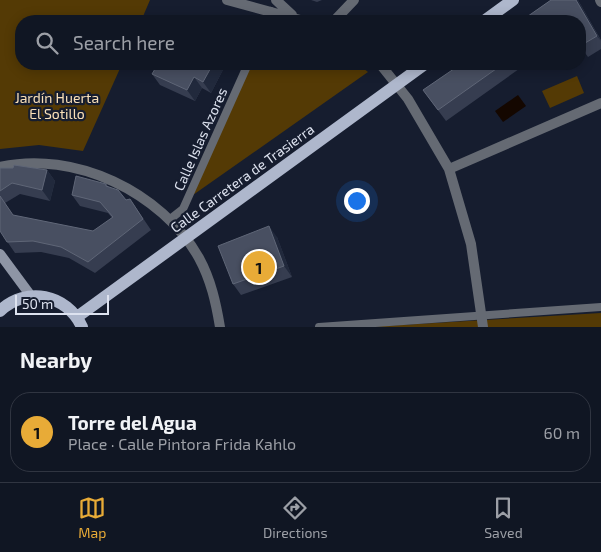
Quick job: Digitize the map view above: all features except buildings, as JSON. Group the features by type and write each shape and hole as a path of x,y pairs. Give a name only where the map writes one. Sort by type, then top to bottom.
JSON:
{"main road":[{"path":"492,15 513,0"},
{"name":"Calle Carretera de Trasierra","path":"80,322 185,238 417,70"},
{"path":"0,254 31,296"},
{"path":"0,311 15,300 31,296 57,300 80,322"}],"street":[{"path":"227,0 255,3 284,15"},
{"path":"276,0 294,15"},
{"path":"340,15 354,0"},
{"path":"269,15 271,11"},
{"name":"Calle Islas Azores","path":"169,220 183,209 245,70"},
{"path":"385,70 398,84 449,169 471,244 483,316 483,327"},
{"path":"449,169 601,103"},
{"path":"0,167 40,164 85,170 130,191 169,220 185,238 208,277 215,296 220,327"},
{"path":"319,327 601,307"}],"green space":[{"name":"Jardín Huerta El Sotillo","path":"0,0 150,0 144,15 15,15 15,70 119,70 83,151 39,145 0,149"},
{"path":"248,70 366,70 368,72 193,195"},
{"path":"577,76 584,93 550,108 542,91"},
{"path":"601,313 601,327 368,327"}],"shaded area":[{"path":"518,95 526,106 503,122 495,111"}],"place":[{"name":"Torre del Agua","path":"259,267"}]}
